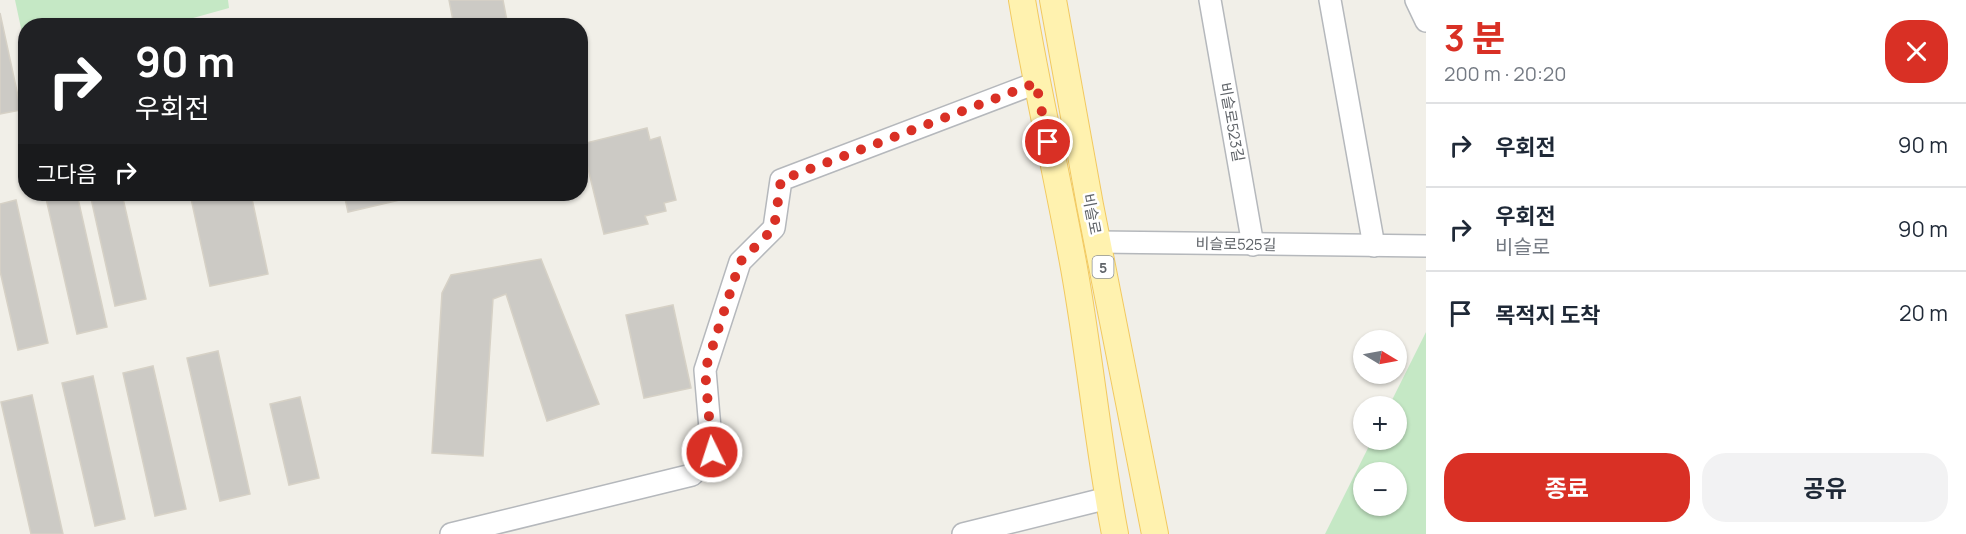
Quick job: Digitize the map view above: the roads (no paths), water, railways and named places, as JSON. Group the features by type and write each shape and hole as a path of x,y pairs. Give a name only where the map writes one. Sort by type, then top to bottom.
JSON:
{"main road":[{"name":"비슬로","path":"1022,0 1074,269 1115,534"},
{"name":"비슬로","path":"1053,0 1155,534"},
{"path":"1038,91 1059,102 1068,143 1082,159"}],"street":[{"name":"비슬로523길","path":"1210,0 1253,244"},
{"path":"1330,0 1374,246"},
{"path":"1416,0 1426,21"},
{"path":"452,534 692,475 712,452 705,370 740,262 774,228 781,180 1038,91"},
{"name":"비슬로525길","path":"1098,242 1426,246"},
{"path":"963,534 1108,498"}]}
